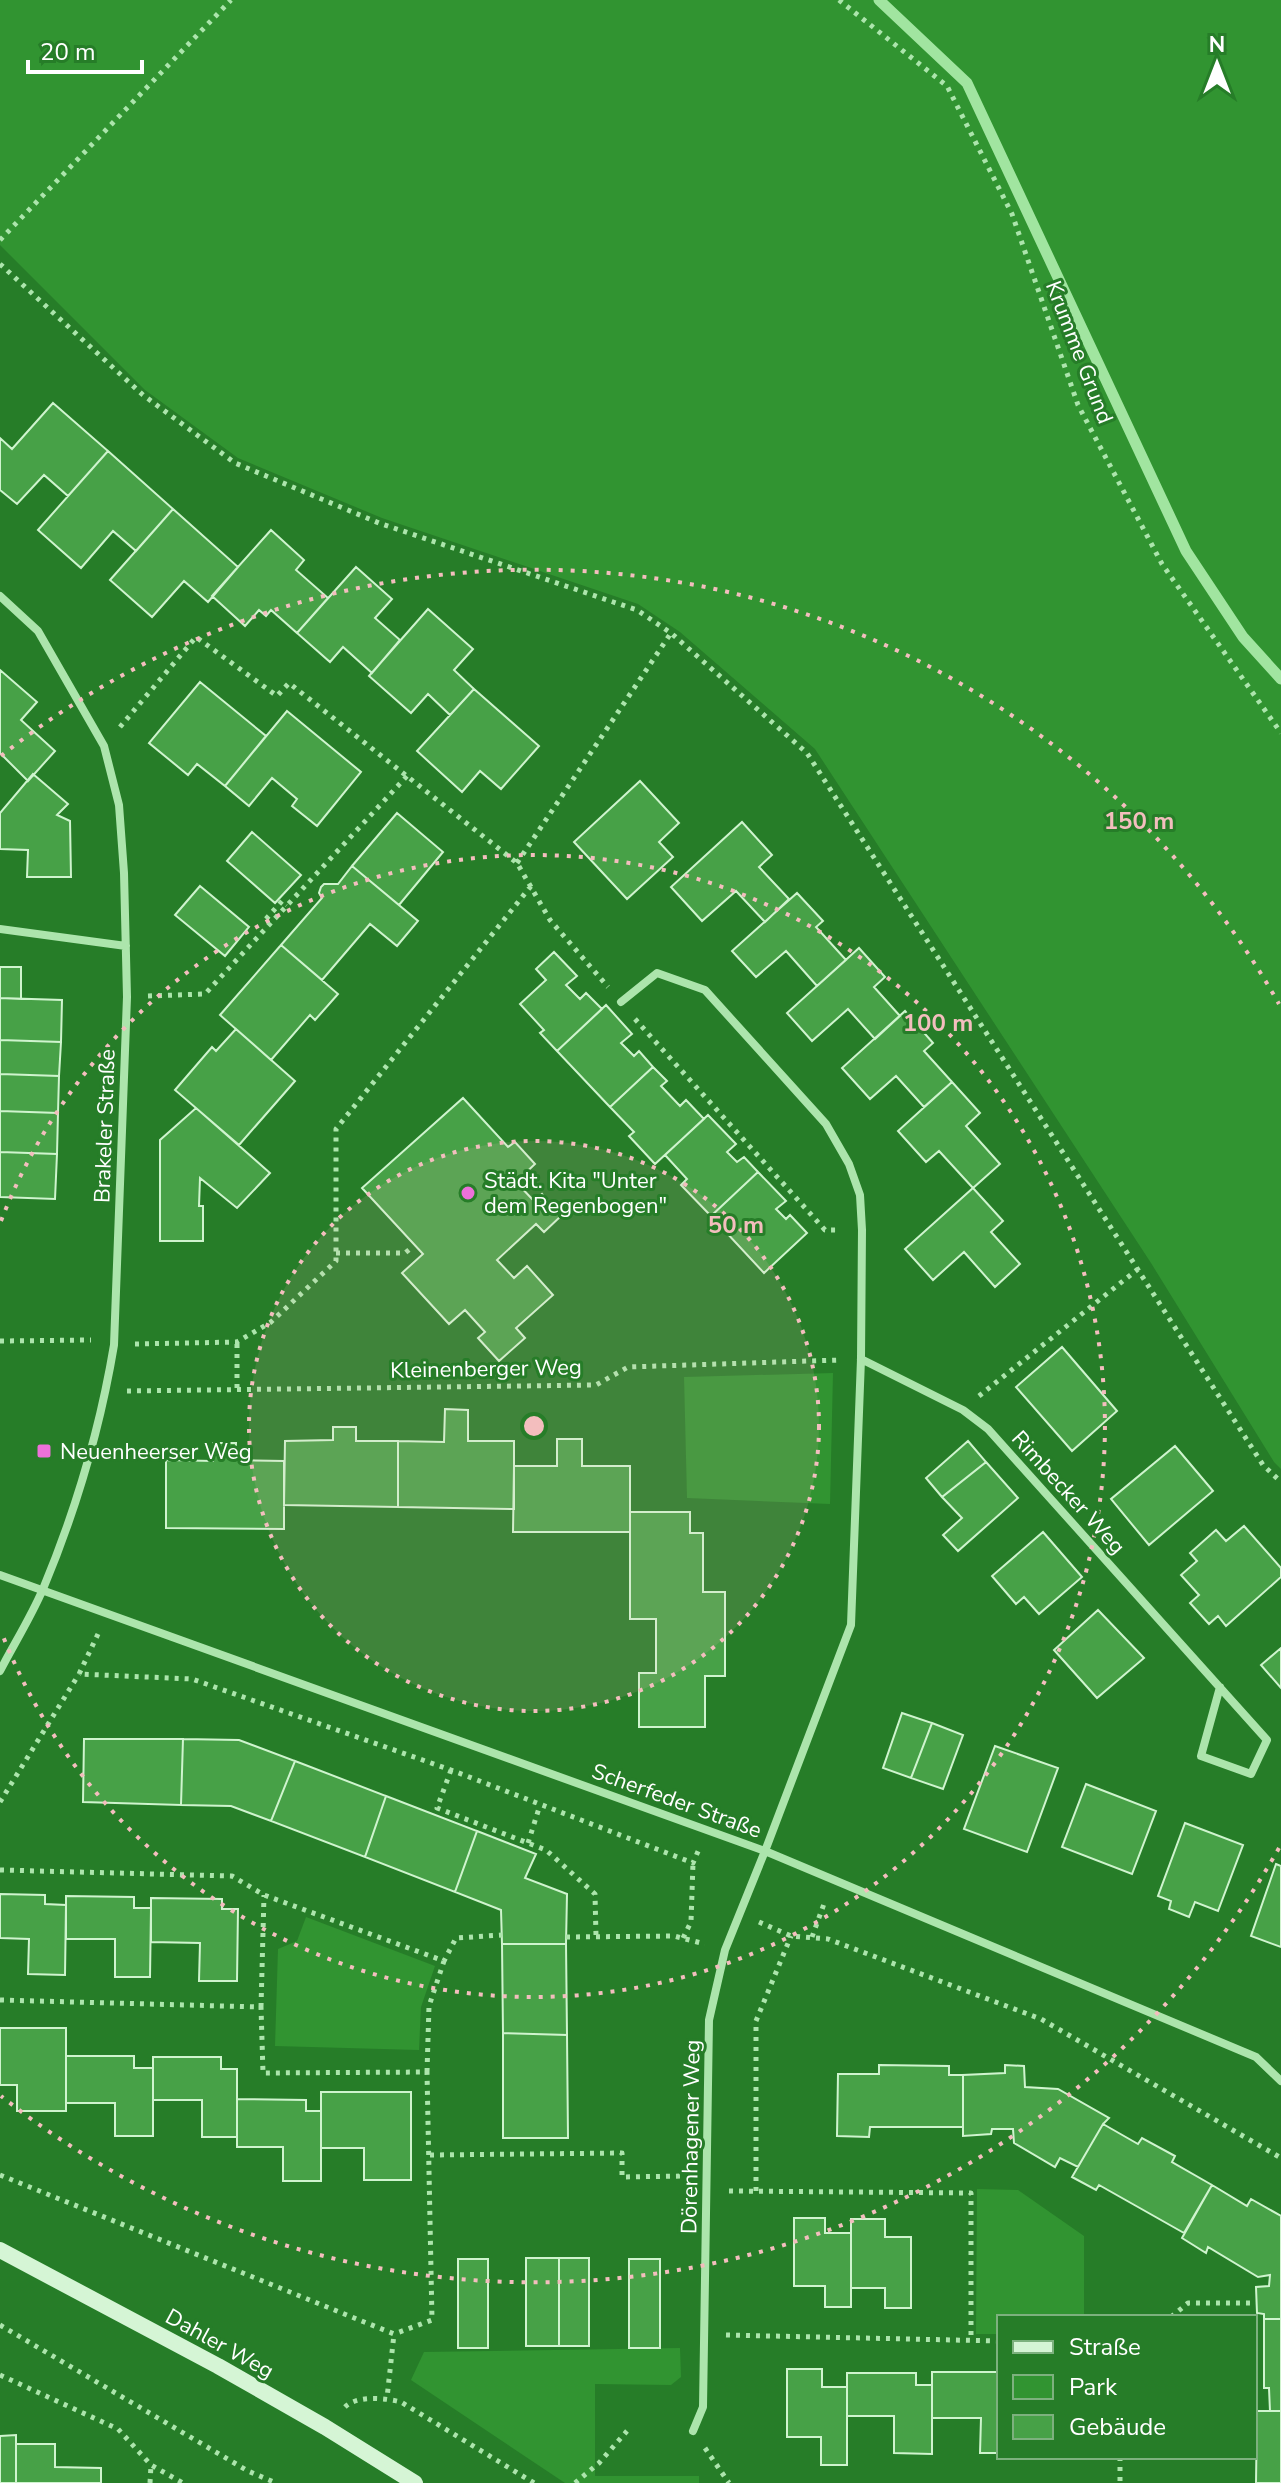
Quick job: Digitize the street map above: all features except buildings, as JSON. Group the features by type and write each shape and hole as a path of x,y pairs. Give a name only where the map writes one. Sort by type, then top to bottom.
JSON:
{"street":[{"name":"Brakeler Straße","path":"0,596 38,631 104,746 119,805 127,997 114,1343 106,1391 87,1467 42,1591 0,1671"},
{"path":"0,929 126,946"},
{"path":"621,1002 657,973 705,990 826,1124 849,1164 860,1195 861,1359 851,1625 765,1851"},
{"name":"Rimbecker Weg","path":"861,1359 963,1410 988,1429 1220,1687 1267,1740 1251,1774 1201,1756 1220,1687"},
{"path":"0,1575 42,1591"},
{"name":"Scherfeder Straße","path":"42,1591 765,1851 1256,2057 1281,2081"},
{"name":"Dörenhagener Weg","path":"693,2431 703,2407 709,2020 725,1950 765,1851"},
{"name":"Dahler Weg","path":"0,2250 218,2366 415,2483"}],"path":[{"path":"0,240 231,0"},
{"name":"Krumme Grund","path":"839,0 947,86 1012,214 1078,405 1162,564 1281,733"},
{"path":"0,264 143,395 235,463 379,523 637,610 671,633 807,753 1263,1465 1281,1482"},
{"path":"517,863 671,633"},
{"path":"104,746 196,637 277,696 289,683 517,863 550,920 825,1230 862,1230"},
{"path":"127,997 205,994 407,776"},
{"path":"0,1341 237,1342 271,1322 336,1261 336,1129 531,886"},
{"path":"266,919 282,901 287,905"},
{"path":"336,1253 405,1253 410,1249"},
{"path":"963,1410 1138,1269"},
{"path":"237,1342 237,1388"},
{"name":"Kleinenberger Weg","path":"106,1391 596,1385 628,1367 861,1359"},
{"path":"0,1802 79,1674 108,1613"},
{"path":"79,1674 192,1679 451,1770 693,1863"},
{"path":"451,1770 437,1808 546,1850 595,1894 596,1936"},
{"path":"528,1843 540,1805"},
{"path":"683,1938 691,1922 693,1863 706,1829"},
{"path":"0,1870 232,1876 264,1895 444,1961"},
{"path":"812,1937 833,1879"},
{"path":"264,1895 263,2073 427,2072"},
{"path":"739,1915 791,1936 828,1939 1041,2019 1281,2158"},
{"path":"0,2175 394,2334 432,2320 427,2072 429,2006 444,1961 456,1938 502,1935"},
{"path":"566,1937 674,1936 725,1950"},
{"path":"756,2191 756,2021 791,1936"},
{"path":"0,2000 261,2007"},
{"path":"430,2155 622,2153 622,2177 708,2176"},
{"path":"708,2191 971,2193 971,2340"},
{"path":"1173,2315 1188,2303 1256,2303"},
{"path":"0,2325 248,2471 276,2483"},
{"path":"387,2398 394,2334"},
{"path":"705,2334 997,2341"},
{"path":"0,2375 118,2429 151,2465 183,2483"},
{"path":"325,2427 350,2402 387,2398 401,2402 534,2483"},
{"path":"575,2483 599,2463 627,2431"},
{"path":"693,2431 729,2483"},
{"path":"1120,2459 1120,2483"},
{"path":"150,2483 151,2465"}],"green space":[{"path":"0,0 1281,0 1281,1469 1151,1263 815,749 680,632 638,604 382,518 238,458 145,390 0,245"},
{"path":"833,1373 830,1504 687,1498 684,1377"},
{"path":"306,1917 435,1966 421,2007 419,2050 275,2046 278,1949 297,1941"},
{"path":"977,2189 1018,2190 1084,2236 1084,2315 997,2315 997,2334 976,2334"},
{"path":"680,2348 681,2377 671,2385 595,2384 595,2476 699,2476 699,2483 565,2483 411,2380 424,2352"}],"waterway":[{"path":"879,0 967,83 1186,551 1243,637 1281,679"}],"place":[{"name":"Städt. Kita \"Unter dem Regenbogen\"","path":"468,1193"},
{"name":"Neuenheerser Weg","path":"44,1451"}]}
